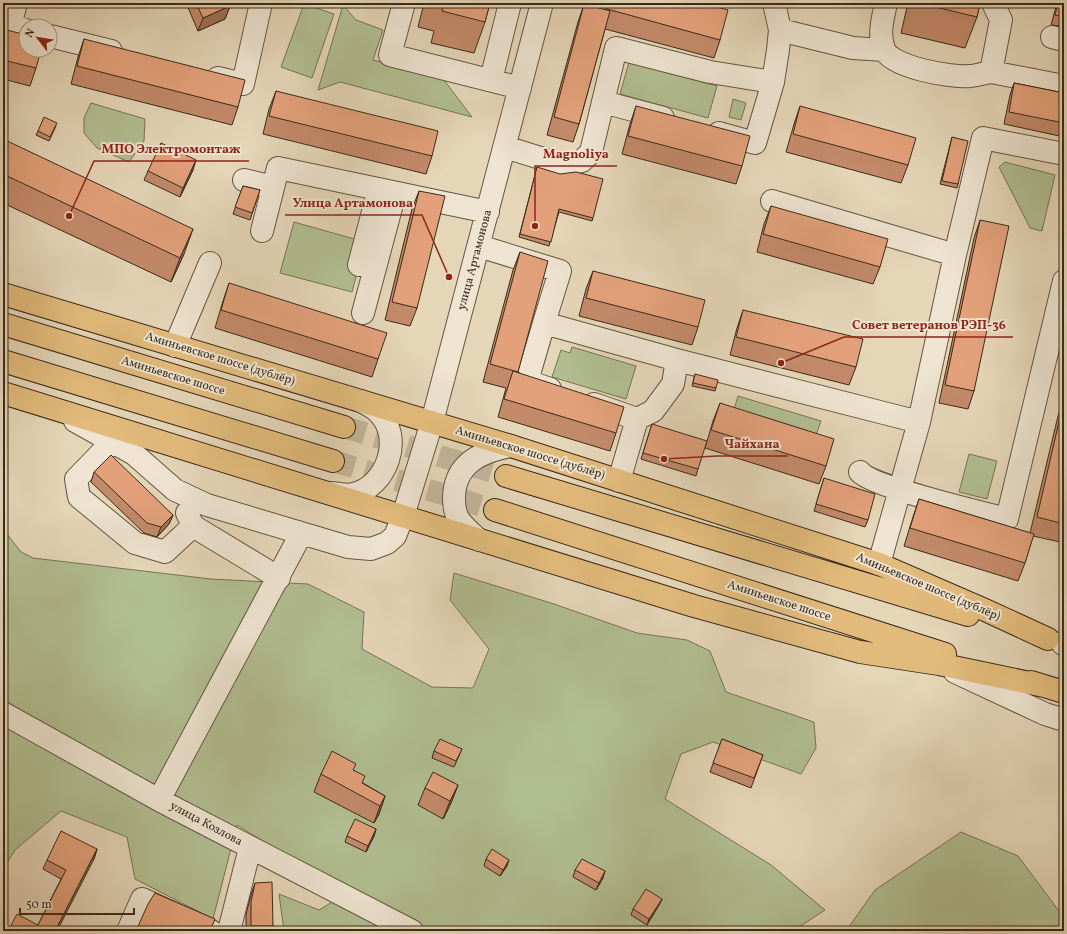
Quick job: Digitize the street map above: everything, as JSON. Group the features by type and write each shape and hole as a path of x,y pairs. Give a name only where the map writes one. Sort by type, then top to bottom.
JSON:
{"main road":[{"name":"Аминьевское шоссе (дублёр)","path":"3,294 511,446 879,564 1060,643"},
{"name":"Аминьевское шоссе","path":"3,324 344,427"},
{"path":"3,361 333,461"},
{"path":"3,393 694,606 860,652 939,664 1054,689"},
{"path":"506,476 1060,643"},
{"name":"Аминьевское шоссе","path":"495,510 1054,689"}],"street":[{"path":"13,27 16,3"},
{"path":"197,73 243,84 262,3"},
{"path":"404,3 390,55 520,88"},
{"path":"491,80 510,3"},
{"name":"улица Артамонова","path":"175,490 207,505 348,547 371,549 387,543 395,536 403,516 432,422 542,3"},
{"path":"603,102 755,143 773,82 780,30 774,3"},
{"path":"886,3 881,32 884,50 891,57 913,68 941,74 970,76 991,72 1064,86"},
{"path":"991,72 1001,20 993,3"},
{"path":"780,30 853,48 884,50"},
{"path":"58,38 127,55"},
{"path":"505,147 563,165 582,161 591,152 616,48 710,72 773,82"},
{"path":"879,564 919,422 955,255 983,138 1064,154"},
{"path":"262,231 278,168 488,212"},
{"path":"244,180 273,187"},
{"path":"359,265 387,191"},
{"path":"363,313 387,191"},
{"path":"772,201 955,255"},
{"path":"479,246 560,270 527,382 637,419 653,411 673,384 677,360"},
{"path":"175,346 210,263"},
{"path":"860,472 866,477 900,489 1007,519 1064,282"},
{"path":"544,324 677,360 919,422"},
{"path":"331,493 351,495 368,488 380,476 388,460 391,442 387,425 377,410 360,401"},
{"path":"45,406 113,441 134,454 175,490 193,526 279,578"},
{"path":"619,481 637,419"},
{"path":"113,441 76,479 79,498 135,543 165,552 193,526"},
{"path":"479,540 466,529 458,519 454,502 456,484 464,468 477,456 494,449 511,446"},
{"path":"158,800 279,578 301,534"},
{"path":"939,664 1044,714 1064,720"},
{"name":"улица Козлова","path":"3,713 158,800 412,931"},
{"path":"229,931 250,848"},
{"path":"128,931 142,899 212,931"}],"green space":[{"path":"304,4 334,14 312,78 281,67"},
{"path":"343,5 356,20 383,30 373,60 441,76 472,117 340,82 318,90"},
{"path":"629,62 717,86 708,118 620,94"},
{"path":"733,99 746,103 741,120 729,117"},
{"path":"91,103 145,119 144,141 129,162 97,148 84,133 84,118"},
{"path":"1005,162 1055,175 1042,231 1030,228 999,167"},
{"path":"294,222 365,242 352,292 280,273"},
{"path":"572,347 636,366 626,399 552,377 561,350 570,353"},
{"path":"738,396 821,421 815,438 733,413"},
{"path":"969,454 997,461 987,499 959,492"},
{"path":"3,529 21,552 33,558 211,579 308,584 364,612 362,649 432,687 473,688 489,649 450,600 454,573 554,604 637,633 687,640 710,651 726,692 814,722 816,748 801,774 713,742 681,754 665,799 771,865 825,910 793,931 284,931 279,894 319,910 347,893 237,825 213,919 135,879 127,837 61,811 15,850 3,869"},
{"path":"961,832 1018,856 1064,918 1064,931 846,931 875,890"}],"building":[{"path":"196,3 228,3 230,6 203,18"},
{"path":"444,3 490,3 485,22 442,11"},
{"path":"608,3 702,3 728,10 720,40 607,9"},
{"path":"919,3 980,3 977,17"},
{"path":"1058,3 1064,3 1064,17 1055,15"},
{"path":"584,4 610,11 579,124 554,117"},
{"path":"3,29 18,33 18,58 39,58 36,68 3,60"},
{"path":"84,39 245,80 238,107 77,66"},
{"path":"1014,83 1064,93 1064,123 1009,112"},
{"path":"276,91 438,131 432,156 269,116"},
{"path":"636,106 750,136 742,166 628,136"},
{"path":"800,106 916,138 908,165 793,134"},
{"path":"44,117 57,123 50,137 38,131"},
{"path":"952,137 968,141 958,184 942,181"},
{"path":"3,139 193,229 180,258 3,174"},
{"path":"161,143 196,160 183,188 148,171"},
{"path":"537,167 560,174 576,172 603,179 593,218 559,209 551,242 520,234"},
{"path":"243,186 260,190 252,213 235,207"},
{"path":"419,191 445,196 417,308 392,302"},
{"path":"771,206 888,239 880,267 763,234"},
{"path":"980,220 1009,226 974,391 945,385"},
{"path":"520,252 548,261 518,372 490,364"},
{"path":"593,271 705,300 698,327 586,298"},
{"path":"229,283 387,333 378,359 221,310"},
{"path":"743,310 863,339 856,367 736,337"},
{"path":"513,371 624,407 616,433 504,399"},
{"path":"695,374 718,380 716,388 693,383"},
{"path":"1064,400 1064,524 1037,517"},
{"path":"720,403 834,439 826,466 711,430"},
{"path":"652,424 707,441 698,469 643,453"},
{"path":"111,455 173,515 161,527 147,523 94,472"},
{"path":"824,478 875,494 868,520 816,504"},
{"path":"919,499 1034,534 1025,563 910,528"},
{"path":"440,739 462,749 456,761 434,751"},
{"path":"722,739 763,755 754,778 713,763"},
{"path":"332,751 356,764 353,770 365,776 362,783 385,796 380,806 321,774"},
{"path":"433,772 458,785 450,801 425,788"},
{"path":"355,819 376,829 368,846 347,836"},
{"path":"61,831 97,849 55,931 8,931 17,914 38,925 66,870 47,860"},
{"path":"492,849 509,860 503,870 486,859"},
{"path":"582,859 605,871 599,883 575,870"},
{"path":"272,882 273,926 251,926 251,902 255,883"},
{"path":"646,889 662,899 649,919 633,909"},
{"path":"155,893 215,919 210,931 136,931 148,904"}],"tunnel":[{"path":"344,427 506,476"},
{"path":"333,461 495,510"}],"place":[{"name":"МПО Электромонтаж","path":"69,216"},
{"name":"Magnoliya","path":"535,226"},
{"name":"Улица Артамонова","path":"449,277"},
{"name":"Совет ветеранов РЭП-36","path":"781,363"},
{"name":"Чайхана","path":"664,459"}]}
